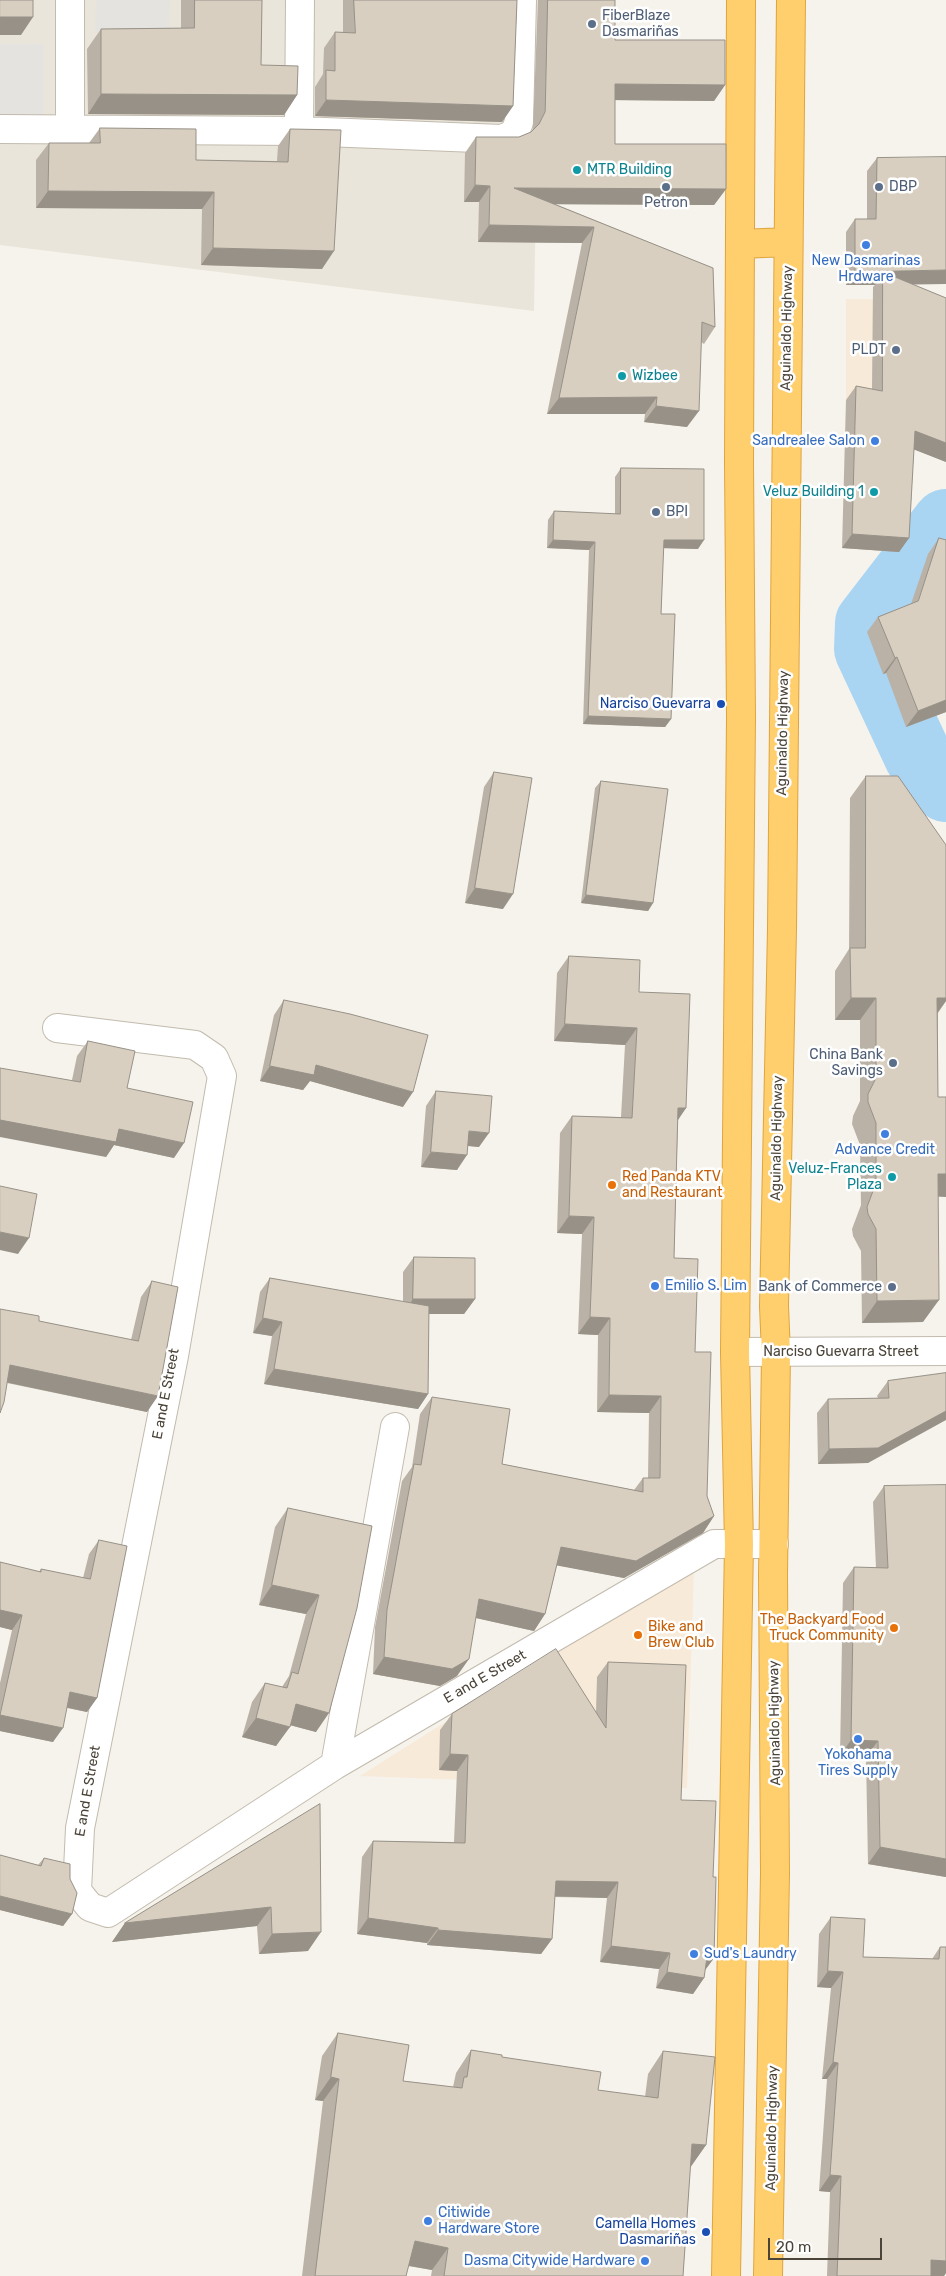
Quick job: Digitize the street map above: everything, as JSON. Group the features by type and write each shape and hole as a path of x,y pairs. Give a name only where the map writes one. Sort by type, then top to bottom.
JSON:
{"highway":[{"path":"726,2276 739,1545 735,1352 741,718 739,471 741,0"},
{"name":"Aguinaldo Highway","path":"768,2276 775,1882 774,1544 776,1353 774,1306 781,939 791,0"},
{"path":"740,244 788,242"}],"street":[{"path":"70,0 70,129"},
{"path":"299,131 300,0"},
{"path":"0,129 299,131 502,139 514,134 519,122 522,0"},
{"name":"E and E Street","path":"57,1028 195,1045 214,1058 222,1076 174,1356 80,1828 78,1891 90,1907 108,1913 335,1765 714,1544 774,1544"},
{"name":"Narciso Guevarra Street","path":"735,1352 946,1351"},
{"path":"335,1765 395,1427"}],"shaded area":[{"path":"0,0 539,0 534,311 0,245"},
{"path":"96,0 170,0 169,34 95,33"},
{"path":"0,44 44,44 44,113 25,128 0,127"},
{"name":"PLDT","path":"846,299 946,300 907,412 846,400"},
{"name":"Bike and Brew Club","path":"694,1567 687,1788 360,1776 474,1704"}],"building":[{"path":"0,0 33,0 33,17 0,17"},
{"path":"195,0 262,0 261,65 298,66 297,95 101,94 101,29 194,28"},
{"path":"354,0 517,0 513,106 326,100 326,70 335,71 335,32 355,33"},
{"path":"548,0 615,0 615,40 725,40 725,85 615,84 615,144 726,144 726,189 514,188 713,268 715,327 702,322 699,411 656,406 657,397 559,398 594,227 489,225 490,186 475,185 476,137 519,137 531,132 539,124 545,112"},
{"path":"100,128 196,129 196,160 288,162 290,129 341,130 334,251 213,248 214,192 48,191 49,143 100,143"},
{"path":"946,157 946,270 855,272 855,219 876,219 877,158"},
{"path":"883,272 946,298 946,443 915,431 909,538 852,534 856,386 882,391"},
{"path":"621,468 704,469 704,540 664,540 661,614 675,614 671,719 588,716 595,542 553,540 554,511 620,514"},
{"path":"939,538 946,540 946,700 918,711 897,657 895,658 878,617 918,601"},
{"path":"494,772 532,778 513,894 475,888"},
{"path":"866,776 898,776 946,845 946,998 937,998 938,1097 946,1097 946,1174 938,1174 939,1300 877,1301 876,1229 868,1214 867,1207 876,1183 876,1123 868,1102 868,1094 876,1078 876,998 851,998 850,948 865,948"},
{"path":"601,781 668,789 653,903 586,895"},
{"path":"569,956 640,960 639,992 690,994 686,1108 678,1108 674,1258 698,1259 695,1352 711,1352 707,1496 714,1516 636,1561 561,1547 545,1614 479,1599 469,1659 452,1669 384,1657 387,1610 407,1501 414,1464 421,1465 432,1397 510,1409 502,1464 643,1492 643,1478 660,1478 661,1396 609,1395 610,1318 590,1317 594,1217 569,1216 572,1116 632,1118 637,1028 565,1024"},
{"path":"284,1000 350,1014 428,1035 413,1092 316,1065 314,1075 270,1066"},
{"path":"88,1041 135,1051 127,1088 193,1102 184,1143 119,1129 116,1142 0,1120 0,1068 80,1082"},
{"path":"436,1091 492,1096 489,1133 469,1131 467,1155 431,1152"},
{"path":"0,1186 37,1194 29,1238 0,1232"},
{"path":"414,1257 475,1258 475,1299 413,1299"},
{"path":"270,1278 429,1306 428,1394 274,1369 282,1322 263,1318"},
{"path":"152,1281 178,1287 158,1396 10,1365 4,1402 0,1413 0,1309 39,1316 39,1321 138,1341"},
{"path":"946,1373 946,1411 878,1448 829,1449 828,1399 889,1398 888,1381"},
{"path":"946,1485 946,1859 880,1847 878,1741 851,1740 854,1567 888,1568 884,1486"},
{"path":"288,1508 372,1526 357,1608 329,1713 296,1704 290,1727 256,1718 265,1683 287,1688 292,1672 298,1674 319,1595 272,1585"},
{"path":"99,1540 127,1546 97,1698 70,1692 63,1728 0,1715 22,1615 0,1610 0,1562 41,1572 41,1569 90,1579"},
{"path":"556,1649 606,1728 608,1662 686,1665 681,1800 716,1801 713,1877 716,1877 714,1958 707,1957 704,1978 667,1972 670,1953 611,1946 618,1882 556,1881 552,1939 438,1930 438,1928 368,1918 373,1841 465,1843 468,1755 450,1754 452,1714"},
{"path":"320,1804 321,1932 272,1934 271,1907 125,1923"},
{"path":"0,1855 41,1866 44,1858 70,1864 70,1879 77,1893 72,1914 0,1896"},
{"path":"831,1917 865,1919 863,1957 939,1959 940,1947 946,1947 946,2261 931,2260 931,2276 837,2276 841,2176 830,2175 838,2063 833,2062 843,1972 828,1971"},
{"path":"338,2033 409,2045 403,2081 462,2088 464,2077 467,2077 471,2050 502,2055 502,2057 601,2072 598,2090 658,2098 663,2051 715,2057 706,2145 692,2144 683,2276 444,2276 448,2248 415,2241 406,2276 315,2276 339,2079 331,2077"}],"waterway":[{"path":"946,523 869,623 868,649 918,756 946,788"}],"place":[{"name":"FiberBlaze Dasmariñas","path":"592,24"},
{"name":"MTR Building","path":"577,170"},
{"name":"Petron","path":"666,187"},
{"name":"DBP","path":"879,187"},
{"name":"New Dasmarinas Hrdware","path":"866,245"},
{"name":"PLDT","path":"896,350"},
{"name":"Wizbee","path":"622,376"},
{"name":"Sandrealee Salon","path":"875,441"},
{"name":"Veluz Building 1","path":"874,492"},
{"name":"BPI","path":"656,512"},
{"name":"Narciso Guevarra","path":"721,704"},
{"name":"China Bank Savings","path":"893,1063"},
{"name":"Advance Credit","path":"885,1134"},
{"name":"Veluz-Frances Plaza","path":"892,1177"},
{"name":"Red Panda KTV and Restaurant","path":"612,1185"},
{"name":"Emilio S. Lim","path":"655,1286"},
{"name":"Bank of Commerce","path":"892,1287"},
{"name":"The Backyard Food Truck Community","path":"894,1628"},
{"name":"Bike and Brew Club","path":"638,1635"},
{"name":"Yokohama Tires Supply","path":"858,1739"},
{"name":"Sud's Laundry","path":"694,1954"},
{"name":"Citiwide Hardware Store","path":"428,2221"},
{"name":"Camella Homes Dasmariñas","path":"706,2232"},
{"name":"Dasma Citywide Hardware","path":"645,2261"}]}
